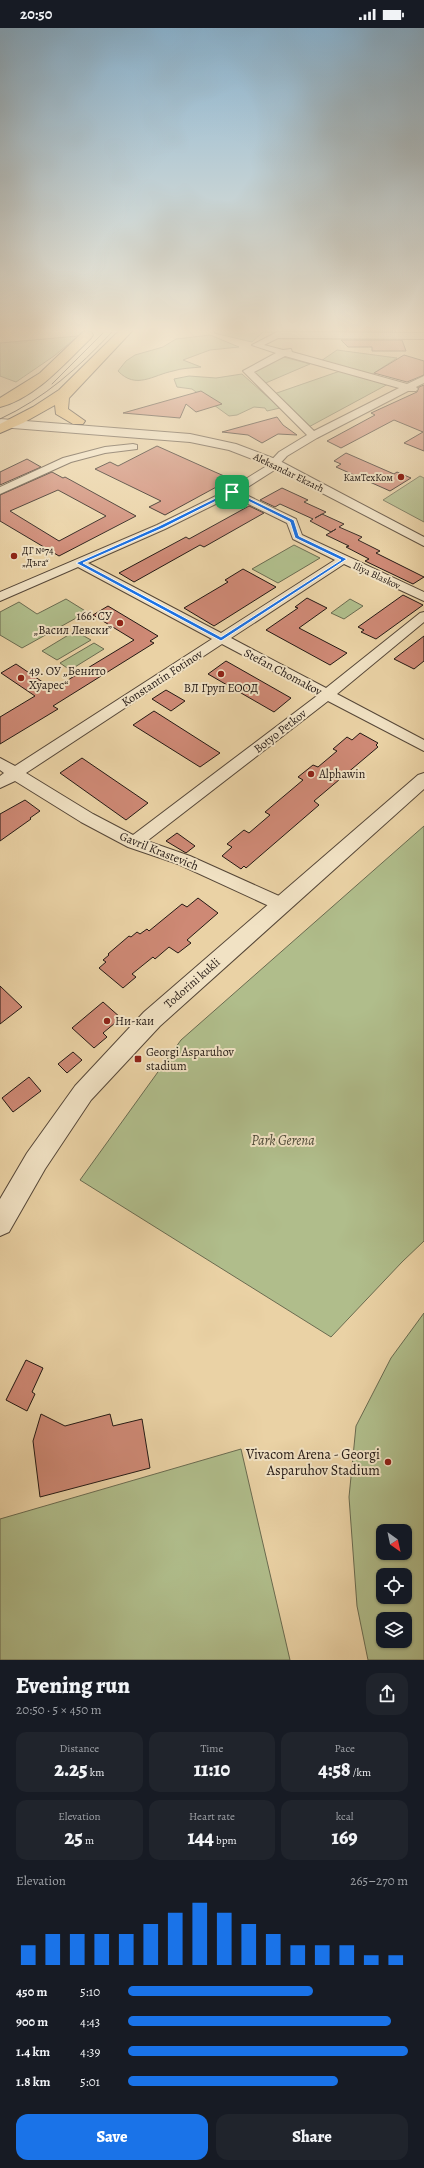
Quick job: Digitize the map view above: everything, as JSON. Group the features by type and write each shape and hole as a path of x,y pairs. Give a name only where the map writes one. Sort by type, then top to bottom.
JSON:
{"main road":[{"path":"10,406 5,411 3,422 22,418 40,406"},
{"path":"61,406 61,411 78,421"}],"street":[{"path":"283,406 313,436"},
{"path":"0,597 161,527 232,492 254,479 277,460 313,436 371,406"},
{"name":"Aleksandar Ekzarh","path":"22,418 173,427 202,431 240,440 424,542"},
{"name":"Aleksandar Ekzarh","path":"3,422 190,438 232,447 277,460 424,532"},
{"path":"0,491 67,460 105,450 133,447"},
{"name":"Iliya Blaskov","path":"232,492 292,521 297,537 424,597"},
{"name":"Konstantin Fotinov","path":"0,783 344,559"},
{"name":"Stefan Chomakov","path":"79,563 424,746"},
{"name":"Botyo Petkov","path":"134,843 327,695 424,616"},
{"name":"Gavril Krastevich","path":"0,763 14,773 134,843 184,860 282,905"},
{"name":"Todorini kukli","path":"0,1223 36,1161 83,1093 152,1019 424,779"}],"green space":[{"path":"216,406 278,406 280,408 267,411 265,408 254,407 237,415 229,416"},
{"path":"282,406 347,406 305,429"},
{"path":"420,476 424,478 424,522 383,500"},
{"path":"294,545 320,558 278,583 252,569"},
{"path":"66,599 87,612 22,648 0,635 0,612 19,602 37,614"},
{"path":"350,599 363,606 344,619 331,613"},
{"path":"75,631 91,640 57,660 42,651"},
{"path":"94,643 104,649 70,670 60,663"},
{"name":"Park Gerena","path":"424,826 424,1241 331,1337 80,1180 181,1040"},
{"name":"Vivacom Arena - Georgi Asparuhov Stadium","path":"424,1313 424,1660 368,1660 357,1606 349,1497 356,1426 391,1358"},
{"path":"241,1449 290,1660 0,1660 0,1519"}],"building":[{"path":"147,406 185,406 180,418 123,413"},
{"path":"189,406 215,406 196,412"},
{"path":"386,406 424,406 424,451 404,443 423,432 394,420 341,448 327,441 375,415 371,413"},
{"path":"277,417 283,425 297,435 278,434 262,443 248,435 222,432"},
{"path":"157,446 231,479 165,515 149,507 161,501 95,469 110,462 118,466"},
{"path":"346,453 394,474 397,472 411,478 390,491 336,467 341,464 334,461"},
{"path":"27,459 41,467 0,485 0,472"},
{"path":"52,472 63,478 65,477 136,516 59,556 0,521 0,495","holes":["58,490 106,516 59,541 10,511"]},
{"path":"282,488 308,500 304,502 326,512 322,514 344,524 339,527 362,537 358,540 380,551 376,553 424,577 413,584 365,561 369,559 346,547 349,546 326,535 331,532 310,521 313,519 280,504 275,507 260,500"},
{"path":"249,506 264,513 204,547 200,545 134,582 119,573 186,537 189,539"},
{"path":"243,569 276,587 214,626 184,608 228,582 225,580"},
{"path":"403,595 423,605 376,639 361,632 364,630 358,627"},
{"path":"307,598 327,608 299,628 347,653 330,665 266,630 298,608 295,607"},
{"path":"108,606 158,636 150,641 154,643 53,706 58,709 0,744 0,717 35,696 1,673 16,664 53,689 134,640 93,615"},
{"path":"424,636 424,661 414,669 394,659"},
{"path":"226,661 291,698 274,712 208,674"},
{"path":"166,690 185,701 171,711 152,699"},
{"path":"154,711 220,753 200,767 133,725"},
{"path":"360,733 378,743 376,745 378,747 314,801 319,805 246,868 244,866 241,869 222,856 232,847 227,844 244,830 249,833 270,815 265,812 303,780 298,777 313,765 318,767 337,751 333,749 347,737 352,740"},
{"path":"82,758 148,803 126,820 60,773"},
{"path":"25,800 40,811 0,841 0,814"},
{"path":"177,833 195,846 186,853 166,841"},
{"path":"198,898 218,913 187,940 191,943 178,953 169,947 155,959 153,957 132,974 136,977 123,988 99,968 106,962 103,960 109,955 108,954 129,936 131,937 137,932 140,934 147,929 149,931 182,904 187,907"},
{"path":"0,986 22,1007 0,1024"},
{"path":"103,1002 121,1018 103,1033 107,1037 94,1048 72,1028"},
{"path":"73,1052 82,1060 67,1073 58,1064"},
{"path":"29,1077 41,1091 13,1112 2,1098"},
{"path":"26,1360 43,1368 32,1392 35,1394 27,1411 6,1400"},
{"path":"41,1414 65,1426 110,1414 113,1426 142,1419 150,1468 40,1497 33,1441"}],"tram line":[{"path":"0,419 25,406"}],"place":[{"name":"КамТехКом","path":"401,477"},
{"name":"ДГ №74 „Дъга“","path":"14,556"},
{"name":"166. СУ „Васил Левски”","path":"120,623"},
{"name":"ВЛ Груп ЕООД","path":"221,674"},
{"name":"49. ОУ „Бенито Хуарес“","path":"21,678"},
{"name":"Alphawin","path":"311,774"},
{"name":"Ни-каи","path":"107,1021"},
{"name":"Georgi Asparuhov stadium","path":"138,1059"},
{"name":"Vivacom Arena - Georgi Asparuhov Stadium","path":"388,1462"}],"route":[{"path":"232,492 292,521 297,537 344,559 221,639 79,563 161,527 232,492"}]}
